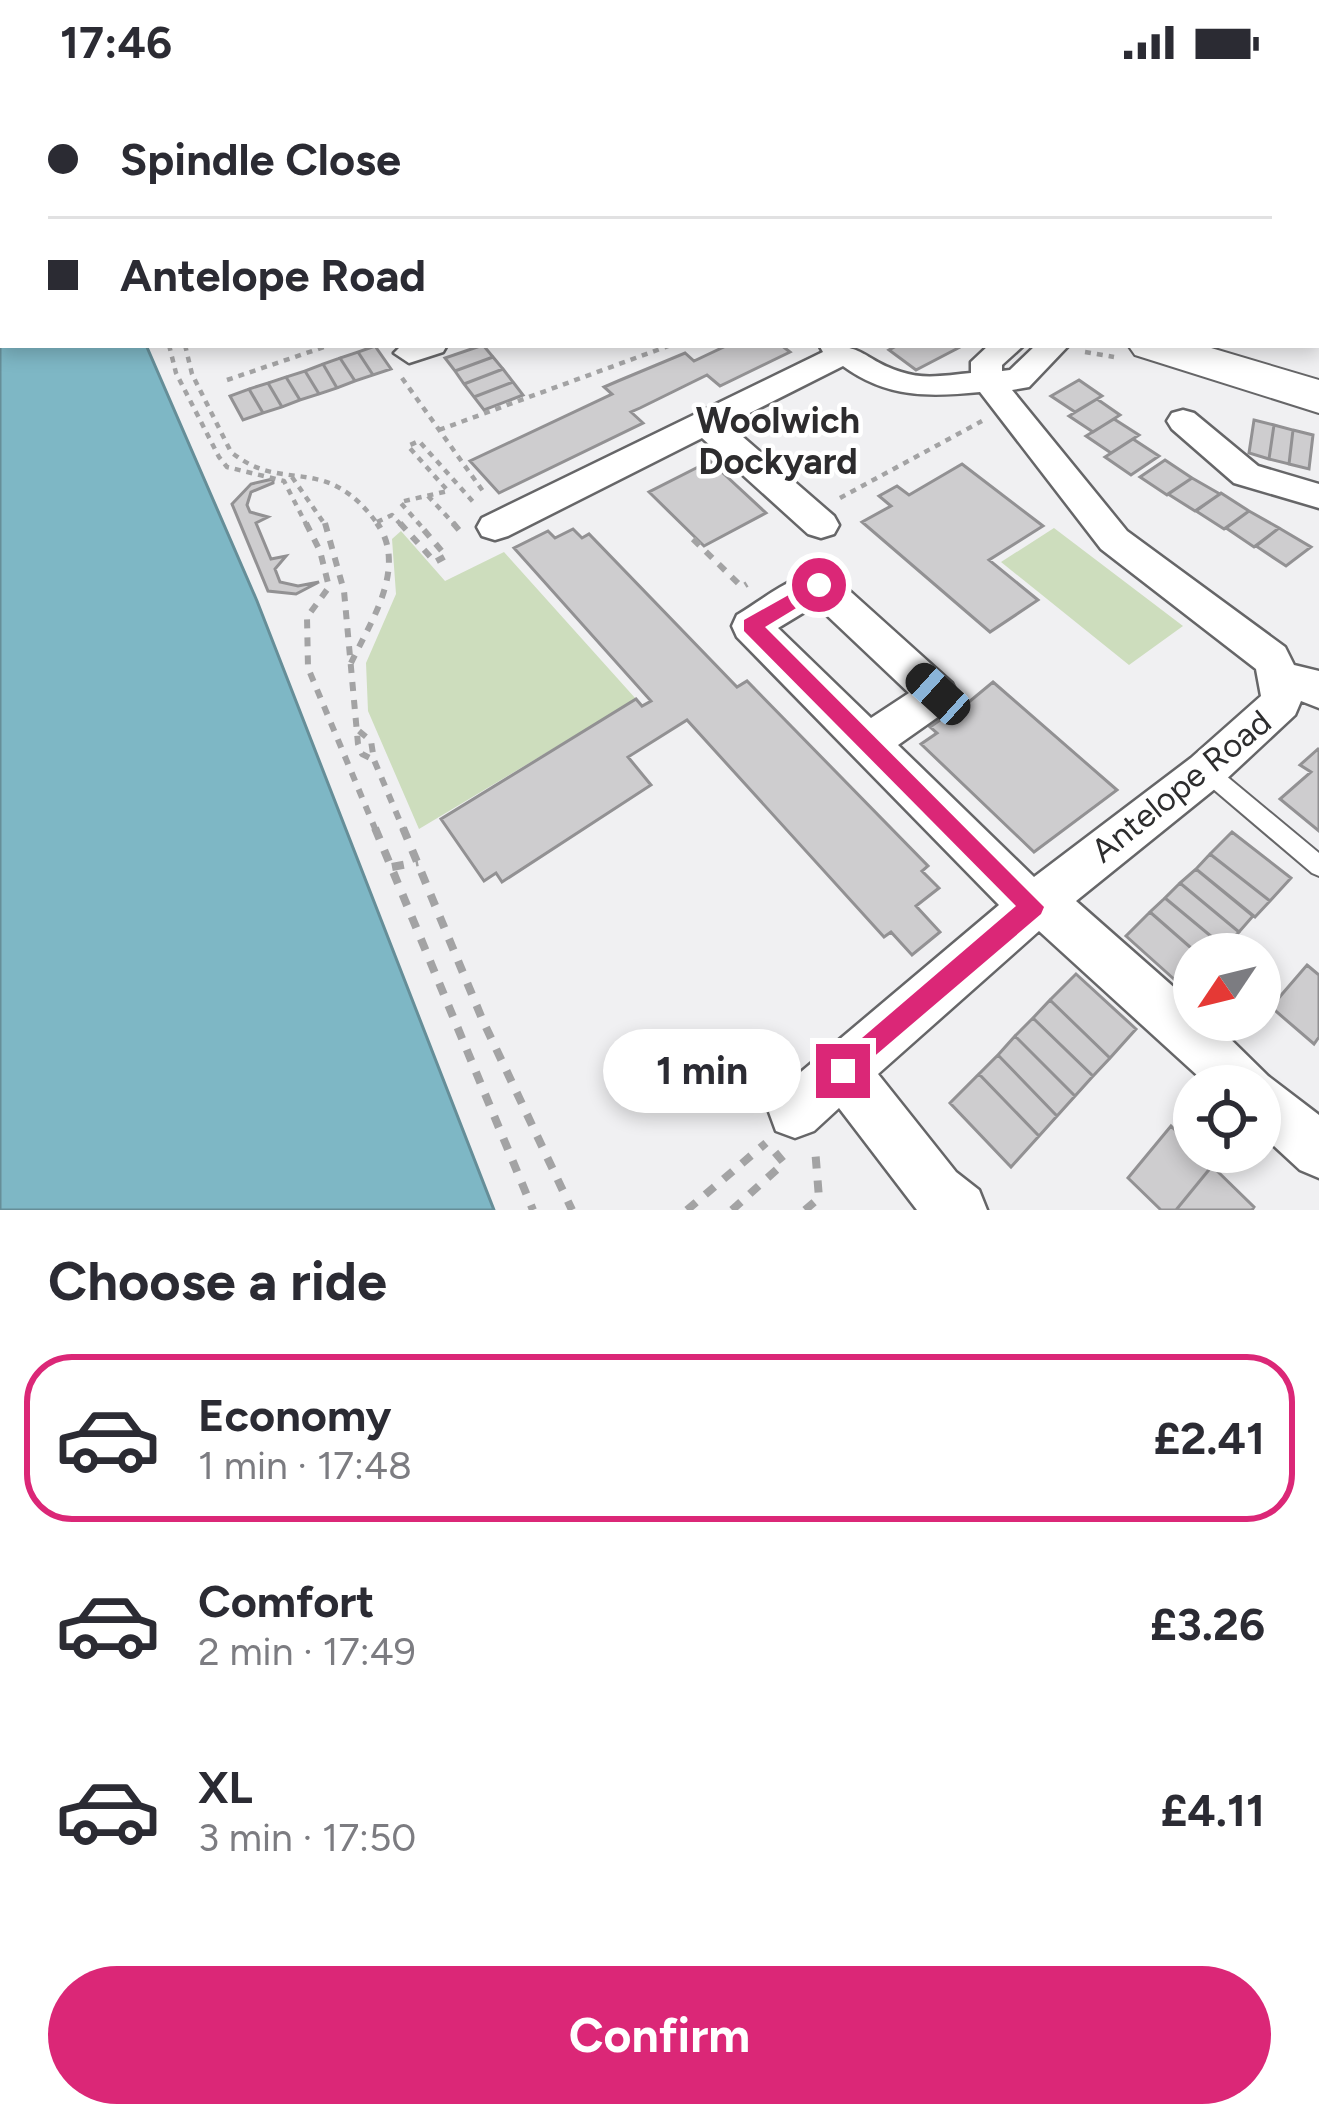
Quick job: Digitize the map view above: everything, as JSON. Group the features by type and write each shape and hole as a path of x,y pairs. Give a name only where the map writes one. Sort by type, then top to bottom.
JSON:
{"main road":[{"path":"1221,348 1319,376"},
{"path":"1137,351 1319,397"}],"street":[{"path":"987,380 986,362 1005,348"},
{"path":"487,527 706,423 839,349 892,384 952,388 987,380 1018,380 1051,348"},
{"name":"Antelope Road","path":"795,1112 1032,907 1266,721 1301,686 1251,639 1114,540 987,380"},
{"path":"1184,421 1246,476 1319,496"},
{"path":"706,423 815,520"},
{"path":"866,744 1032,907 1059,916 1223,1065"},
{"path":"843,1071 939,1204"},
{"path":"1281,1117 1319,1151"}],"lane":[{"path":"1206,771 1319,866"}],"path":[{"path":"170,348 176,373 219,457 227,466 284,481 320,551 329,587 307,617 308,668 532,1210"},
{"path":"186,348 192,374 231,452 242,461 290,475 327,478 360,499 389,539 388,584 351,663"},
{"path":"227,380 321,348"},
{"path":"439,430 662,348"},
{"path":"1087,348 1137,351"},
{"path":"414,358 439,430 487,527"},
{"path":"815,520 981,422 1015,414"},
{"path":"377,522 392,515 435,562 446,556 400,502 448,491 408,446 419,441 487,527"},
{"path":"290,475 318,503 334,539 362,754 374,760 483,1022 572,1210"},
{"path":"428,496 487,527"},
{"path":"693,539 742,587 759,578"},
{"path":"390,867 418,862"},
{"path":"687,1210 767,1142 784,1163 732,1210"}],"green space":[{"path":"1054,528 1183,626 1129,665 1001,562"},
{"path":"401,531 445,581 504,552 636,699 419,829 368,711 366,663 396,594 392,539"}],"water":[{"path":"0,348 147,348 257,601 494,1210 0,1210"}],"building":[{"path":"376,348 391,369 373,375 358,352"},
{"path":"474,348 486,348 493,357 455,371 445,358"},
{"path":"722,348 785,348 790,352 720,386 707,375 631,412 643,423 499,493 470,461 612,394 604,387 685,353 694,361"},
{"path":"893,348 958,348 916,370 889,350"},
{"path":"358,352 373,375 355,381 340,358"},
{"path":"493,357 503,369 464,384 455,371"},
{"path":"340,358 355,381 337,388 323,364"},
{"path":"323,364 337,388 319,394 305,371"},
{"path":"503,369 513,382 474,397 464,384"},
{"path":"305,371 319,394 300,400 286,377"},
{"path":"286,377 300,400 282,407 268,383"},
{"path":"1079,380 1102,396 1075,412 1051,396"},
{"path":"513,382 523,395 484,410 474,397"},
{"path":"268,383 282,407 263,413 249,389"},
{"path":"249,389 263,413 243,420 230,396"},
{"path":"1097,399 1120,415 1093,432 1069,416"},
{"path":"1114,419 1139,435 1111,453 1086,436"},
{"path":"1254,420 1274,425 1269,459 1249,453"},
{"path":"1274,425 1293,430 1289,464 1269,459"},
{"path":"1293,430 1313,435 1309,469 1289,464"},
{"path":"1133,439 1159,456 1131,475 1105,457"},
{"path":"1165,460 1192,478 1167,495 1140,477"},
{"path":"710,461 766,513 704,546 649,492"},
{"path":"962,464 1043,526 989,560 1038,600 990,632 862,522 891,506 879,496 897,486 909,495"},
{"path":"1192,478 1220,494 1195,511 1168,494"},
{"path":"273,479 251,492 247,505 250,512 268,517 256,523 271,559 286,556 275,569 280,582 298,586 319,582 296,594 268,591 232,504 251,484"},
{"path":"1221,493 1249,511 1224,529 1196,511"},
{"path":"1249,511 1279,528 1254,547 1226,528"},
{"path":"1279,528 1311,547 1286,566 1256,546"},
{"path":"573,529 582,538 589,534 737,687 747,681 928,866 922,871 939,888 916,906 940,932 912,955 891,932 884,937 687,720 628,757 651,785 502,882 496,873 484,881 441,819 636,699 642,706 651,701 514,548 548,531 555,538"},
{"path":"993,682 1117,790 1034,852 921,744 937,733 930,727 943,718 946,721"},
{"path":"1318,749 1319,831 1280,799 1311,772 1300,765"},
{"path":"1232,832 1291,878 1270,901 1210,854"},
{"path":"1210,854 1270,901 1255,917 1196,869"},
{"path":"1196,869 1253,916 1239,932 1180,883"},
{"path":"1180,883 1239,932 1207,933 1165,898"},
{"path":"1165,898 1207,933 1174,933 1150,912"},
{"path":"1150,912 1174,933 1173,978 1126,936"},
{"path":"1307,965 1319,975 1319,1037 1314,1044 1281,1016 1281,995"},
{"path":"1076,974 1136,1029 1110,1058 1050,1000"},
{"path":"1050,1000 1110,1058 1093,1076 1033,1018"},
{"path":"1033,1018 1093,1076 1075,1096 1015,1036"},
{"path":"1015,1036 1075,1096 1057,1116 998,1055"},
{"path":"998,1055 1057,1116 1039,1136 979,1074"},
{"path":"979,1074 1039,1136 1011,1167 950,1103"},
{"path":"1171,1126 1173,1173 1206,1173 1176,1210 1161,1210 1128,1178"},
{"path":"1206,1173 1219,1173 1254,1207 1252,1210 1176,1210"}],"district":[{"name":"Woolwich Dockyard","path":"778,440"}],"route":[{"path":"819,585 751,626 1032,907 843,1071"}]}
